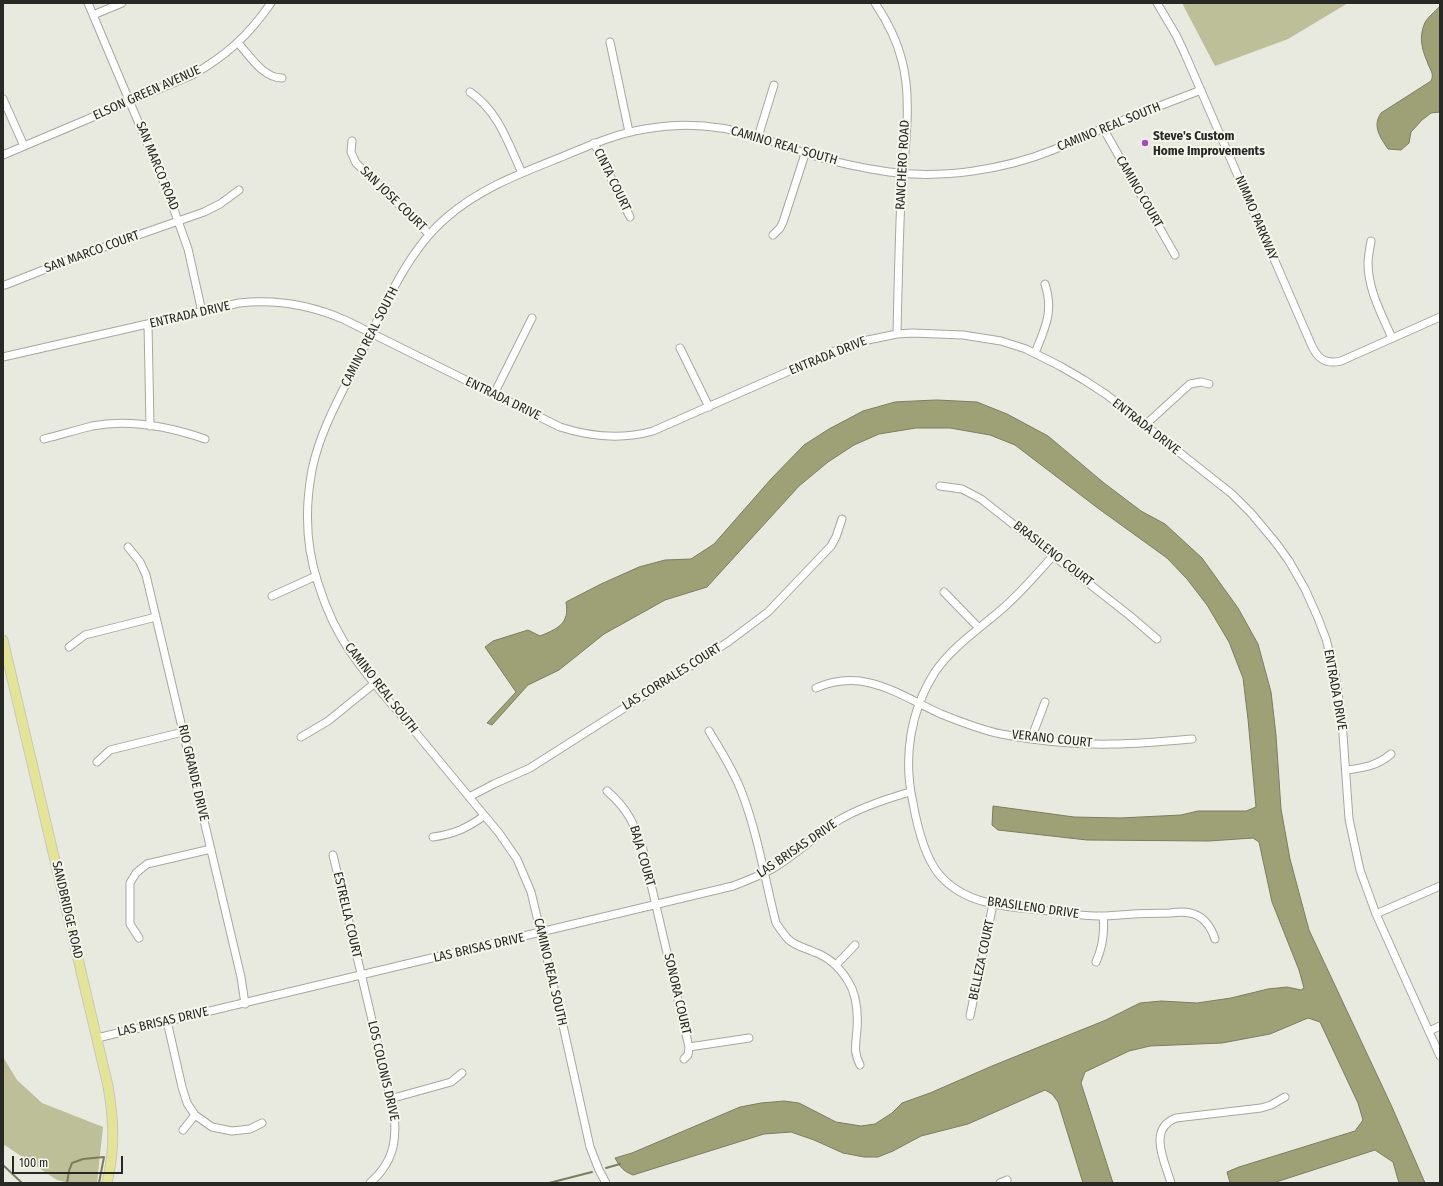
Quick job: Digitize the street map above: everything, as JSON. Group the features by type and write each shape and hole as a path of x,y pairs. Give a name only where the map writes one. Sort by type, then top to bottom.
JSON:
{"main road":[{"name":"SANDBRIDGE ROAD","path":"3,640 108,1086 113,1124 113,1147 108,1183"}],"street":[{"name":"SAN MARCO ROAD","path":"88,3 179,221 188,249 202,312"},
{"path":"93,15 122,3"},
{"name":"ELSON GREEN AVENUE","path":"3,155 192,75 208,66 238,43 271,3"},
{"name":"RANCHERO ROAD","path":"875,3 892,30 898,45 906,77 907,93 897,334"},
{"name":"NIMMO PARKWAY","path":"1157,3 1179,42 1201,90 1314,351 1321,359 1329,362 1341,361 1392,338"},
{"path":"610,42 629,132"},
{"path":"238,43 265,73 276,78 282,78"},
{"path":"758,137 774,84"},
{"name":"CAMINO REAL SOUTH","path":"606,1183 590,1147 531,892 520,866 510,847 356,660 330,614 316,576 309,541 308,520 309,494 314,460 330,414 408,263 429,234 444,220 480,193 522,173 614,136 629,132 649,128 686,125 707,126 732,130 758,137 806,154 829,160 887,172 950,173 979,170 1052,151 1103,128 1201,90"},
{"path":"470,92 480,99 495,116 522,173"},
{"path":"3,99 24,146"},
{"name":"CAMINO COURT","path":"1103,128 1175,255"},
{"name":"SAN JOSE COURT","path":"352,141 351,152 356,163 429,234"},
{"name":"CINTA COURT","path":"594,144 630,217"},
{"path":"773,235 780,228 783,222 806,154"},
{"name":"SAN MARCO COURT","path":"5,285 84,254 204,212 220,204 239,190"},
{"path":"1371,241 1368,263 1370,278 1377,305 1392,338 1440,317"},
{"path":"1035,353 1047,324 1049,314 1050,304 1046,284"},
{"name":"ENTRADA DRIVE","path":"3,357 238,303 283,302 332,314 560,427 583,434 609,437 631,436 653,431 844,347 863,341 897,334 938,333 984,337 1001,341 1035,353 1084,380 1107,396 1232,494 1251,513 1276,543 1298,577 1318,618 1332,662 1342,720 1348,805 1354,845 1360,870 1376,914 1440,1056"},
{"path":"494,394 532,318"},
{"path":"148,324 150,426"},
{"path":"680,348 709,407"},
{"path":"1144,426 1190,384 1201,382 1209,384"},
{"path":"44,438 94,426 113,424 172,429 205,439"},
{"name":"BRASILENO COURT","path":"940,486 962,489 981,498 1157,639"},
{"name":"LAS CORRALES COURT","path":"469,797 530,768 728,642 760,619 831,546 836,537 842,519"},
{"name":"RIO GRANDE DRIVE","path":"128,547 145,571 241,977 245,1004"},
{"name":"BRASILENO DRIVE","path":"1054,555 1024,588 955,649 944,661 929,682 919,703 910,738 908,769 910,792 927,853 938,873 954,888 968,896 993,904 1103,916 1189,912 1207,923 1213,932 1215,939"},
{"path":"272,596 316,576"},
{"path":"944,592 979,628"},
{"path":"69,647 85,635 156,617"},
{"name":"VERANO COURT","path":"816,688 836,681 852,680 883,686 940,713 982,729 1031,739 1091,744 1112,744 1192,738"},
{"path":"301,737 328,721 375,683"},
{"path":"1031,739 1045,702"},
{"path":"709,731 725,758 742,792 750,817 776,923 789,940 797,945 816,952 836,965 850,983 854,996 857,1016 855,1050 860,1065"},
{"path":"97,762 110,750 183,732"},
{"path":"1346,770 1378,764 1391,754"},
{"name":"BAJA COURT","path":"607,791 626,810 635,826 643,850 656,906"},
{"name":"LAS BRISAS DRIVE","path":"97,1038 656,906 733,886 764,873 792,855 827,828 847,816 872,804 910,792"},
{"path":"433,837 460,831 484,816"},
{"path":"139,938 130,924 130,883 136,873 147,864 211,849"},
{"name":"ESTRELLA COURT","path":"333,855 361,976"},
{"path":"1376,914 1440,886"},
{"name":"BELLEZA COURT","path":"970,1016 993,904"},
{"name":"SONORA COURT","path":"656,906 689,1047 749,1038"},
{"path":"1096,962 1103,940 1103,916"},
{"path":"836,965 855,945"},
{"name":"LOS COLONIS DRIVE","path":"361,976 390,1098 395,1128 394,1144 387,1163 376,1178 370,1183"},
{"path":"167,1021 182,1087 187,1103 196,1115 212,1127 232,1131 250,1129 262,1123"},
{"path":"1428,1031 1440,1026"},
{"path":"684,1059 688,1055 689,1047"},
{"path":"390,1098 451,1082 462,1073"},
{"path":"1171,1183 1159,1142 1162,1130 1166,1124 1176,1118 1261,1108 1271,1105 1285,1097"},
{"path":"182,1130 196,1115"},
{"path":"1000,1183 1007,1180"}],"shaded area":[{"path":"1182,3 1348,3 1288,39 1215,66"},
{"path":"1440,6 1440,112 1431,113 1422,120 1411,132 1409,143 1401,150 1388,149 1378,131 1378,118 1381,113 1431,81 1432,73 1424,52 1422,30 1427,20"},
{"path":"937,400 977,402 1007,414 1048,436 1104,483 1141,511 1165,524 1202,558 1238,608 1258,644 1271,692 1276,735 1281,809 1290,859 1309,930 1392,1107 1425,1183 1399,1183 1393,1162 1375,1150 1273,1183 1230,1183 1227,1172 1355,1131 1363,1120 1358,1103 1320,1022 1308,1018 1270,1034 1222,1043 1150,1046 1129,1051 1085,1072 1081,1083 1113,1183 1083,1183 1058,1102 1052,1094 1045,1090 968,1124 921,1136 878,1157 864,1157 843,1153 791,1132 764,1134 633,1175 624,1170 615,1158 632,1153 740,1107 761,1103 784,1101 799,1103 836,1122 861,1126 875,1124 892,1113 902,1103 930,1093 1106,1020 1140,1003 1161,1001 1197,1003 1231,998 1268,989 1287,987 1301,990 1304,988 1299,970 1272,902 1259,842 1253,838 1209,841 1087,840 998,830 992,825 993,806 1074,817 1120,818 1181,815 1198,811 1246,811 1256,807 1243,678 1229,642 1207,605 1187,579 1167,558 1099,509 1015,445 990,435 950,428 916,428 879,434 854,445 828,462 799,486 707,587 665,600 604,634 559,670 528,685 492,725 487,723 516,692 485,647 493,641 528,630 540,636 561,625 566,616 566,602 601,584 639,567 665,560 691,559 714,544 771,479 804,445 829,429 863,411 895,402"},
{"path":"3,1057 17,1080 42,1103 103,1127 97,1183 69,1183 57,1180 3,1144"}],"waterway":[{"path":"67,1183 72,1163 83,1159 104,1157 99,1183"},
{"path":"606,1168 620,1164"},
{"path":"3,1165 22,1183"},
{"path":"549,1183 592,1172"}],"place":[{"name":"Steve's Custom Home Improvements","path":"1145,143"}]}
